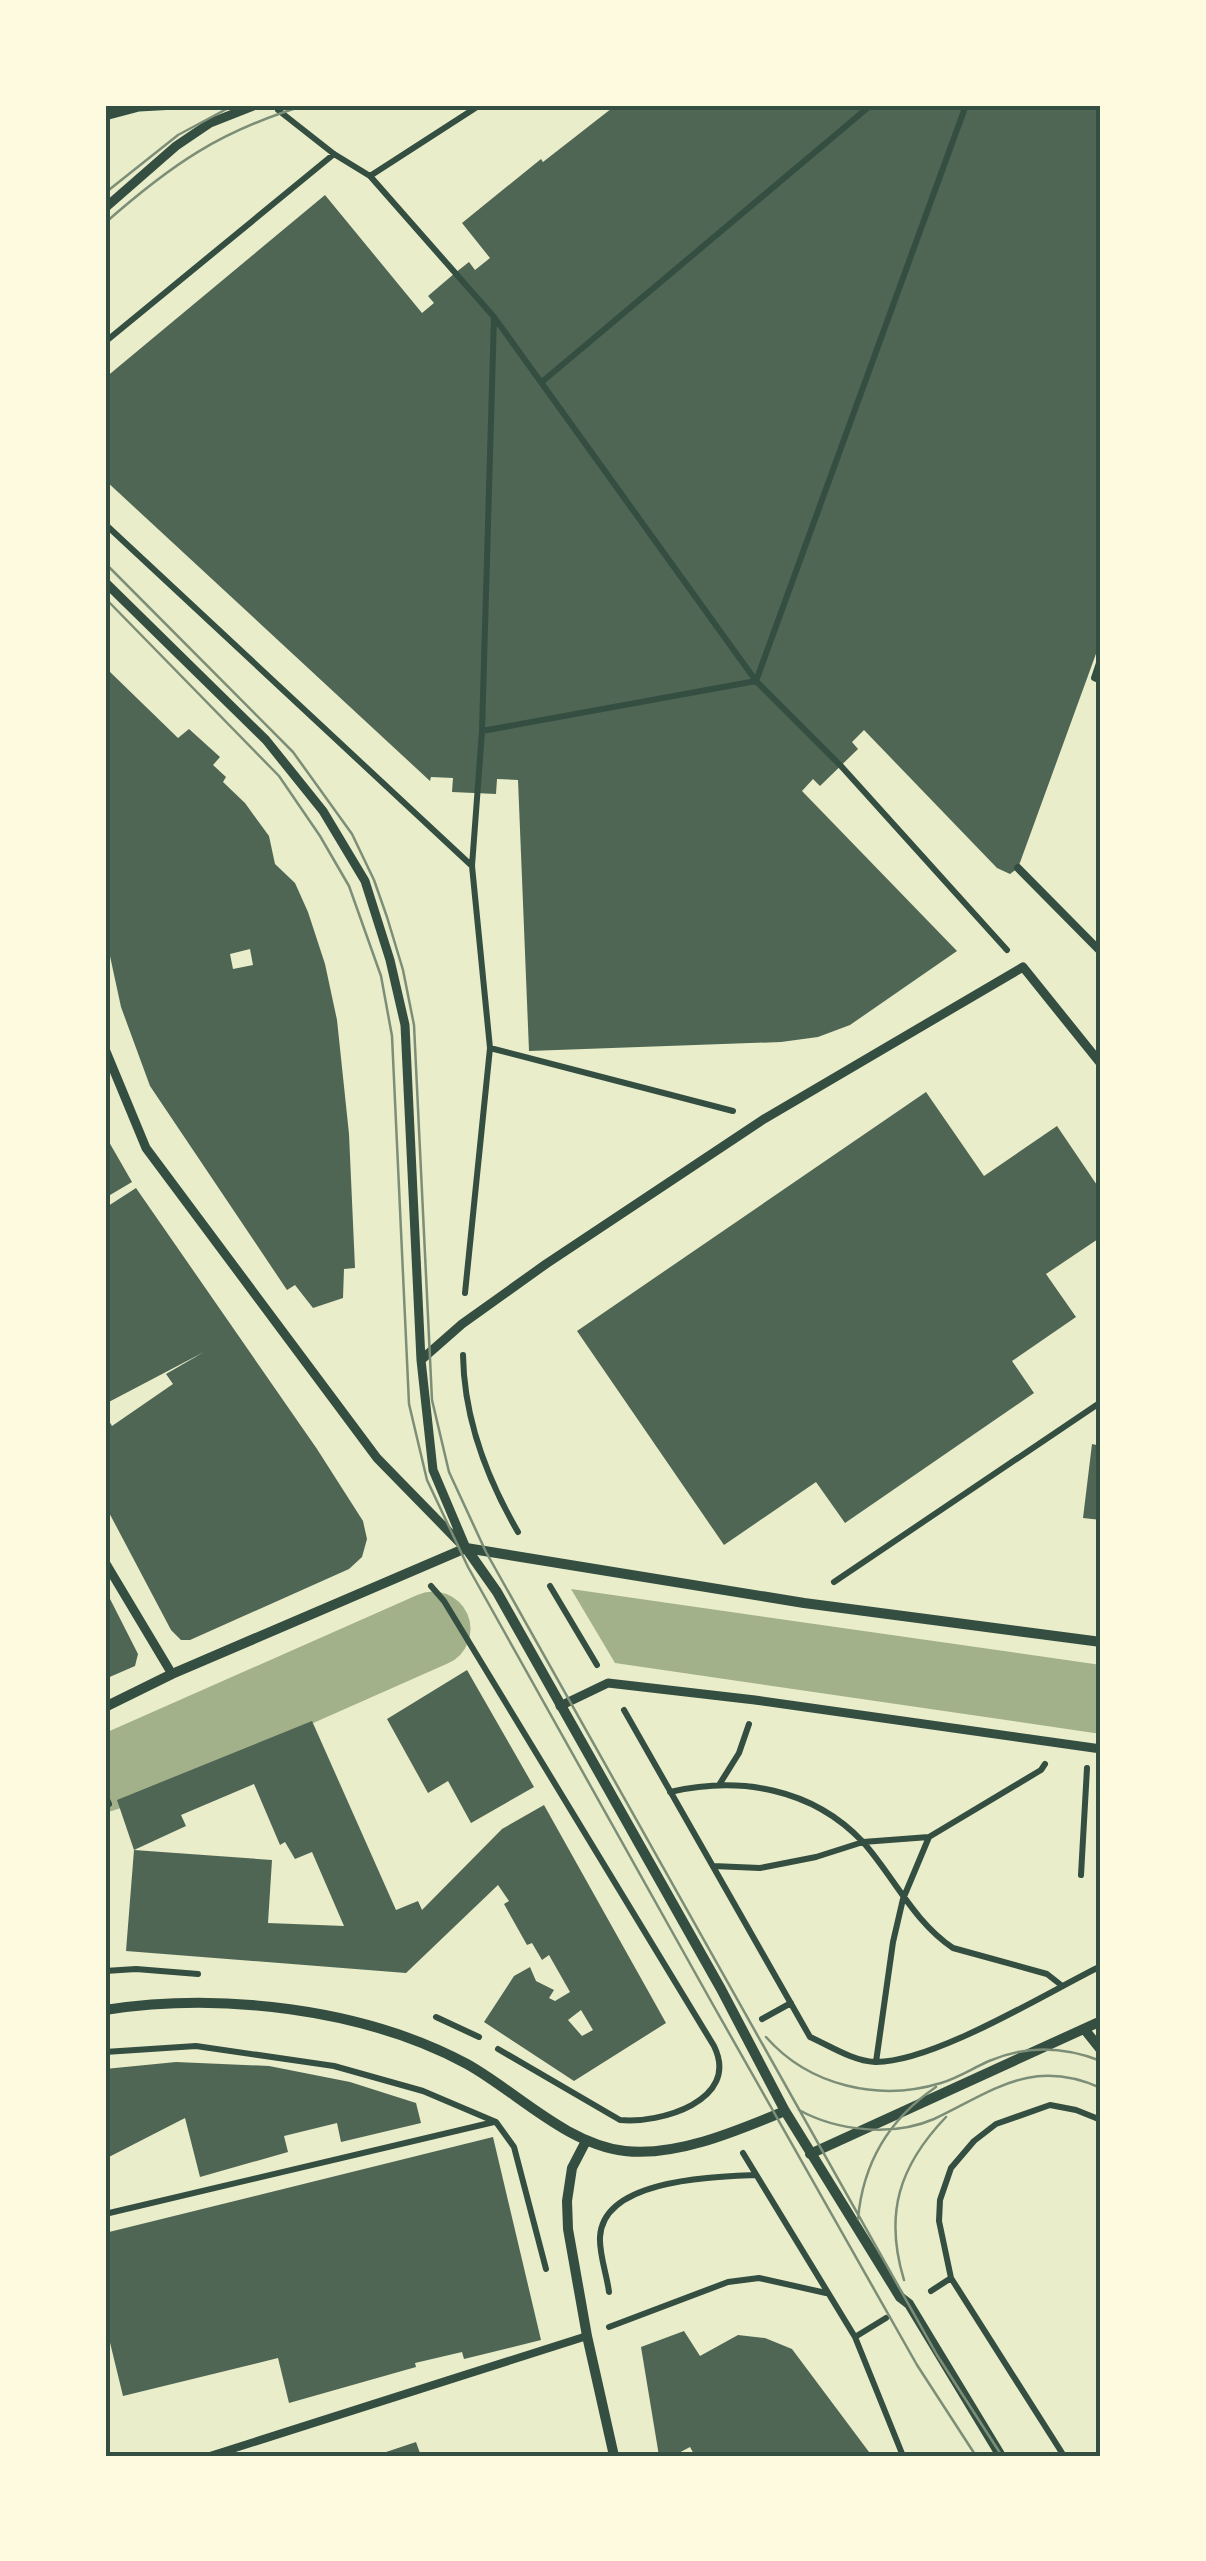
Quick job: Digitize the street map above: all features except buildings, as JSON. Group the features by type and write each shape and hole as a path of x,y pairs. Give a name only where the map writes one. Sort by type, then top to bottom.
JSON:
{"street":[{"path":"105,116 139,106 176,105"},
{"path":"105,208 198,130 256,105"},
{"path":"105,582 266,740 323,811 365,881 390,960 405,1026 421,1360 433,1470 466,1548"},
{"path":"421,1360 462,1324 546,1264 764,1119 1023,967 1101,1064"},
{"path":"105,1050 146,1148 377,1458 466,1548 497,1592 810,2154 900,2297 909,2304 1002,2456"},
{"path":"105,1706 466,1548 804,1603 1101,1642"},
{"path":"105,1562 172,1674"},
{"path":"560,1706 608,1683 1101,1749"},
{"path":"105,2010 198,2002 303,2012 355,2022 414,2040 466,2064 586,2141 626,2151 732,2134 786,2111"},
{"path":"810,2154 1101,2021"},
{"path":"1085,2030 1101,2050"},
{"path":"586,2141 572,2168 567,2201 587,2336 614,2456"}],"lane":[{"path":"1018,868 1101,952"},
{"path":"210,2456 587,2336"}],"path":[{"path":"274,105 334,154 370,176 494,317 756,681 841,766 1023,967"},
{"path":"370,176 480,105"},
{"path":"543,381 871,105"},
{"path":"756,681 966,105"},
{"path":"105,342 334,154"},
{"path":"494,317 482,732 472,866 490,1048 462,1324 464,1389 474,1436 493,1489 533,1559"},
{"path":"105,524 472,866"},
{"path":"1097,679 1101,658"},
{"path":"482,732 756,681"},
{"path":"490,1048 764,1119"},
{"path":"804,1603 1101,1402"},
{"path":"413,1573 444,1601 719,2056 718,2079 708,2093 675,2114 637,2122 620,2120 532,2068"},
{"path":"553,1591 810,2037 858,2059 876,2062 927,2053 1101,1966"},
{"path":"719,1786 739,1753 756,1700"},
{"path":"712,1866 760,1868 816,1857 862,1842 929,1837 1041,1770 1047,1760 1047,1743"},
{"path":"670,1792 699,1785 791,1792 826,1811 862,1842 940,1940 953,1948 1047,1974 1061,1986"},
{"path":"1081,1875 1085,1795"},
{"path":"105,1796 107,1805"},
{"path":"876,2062 903,1898 929,1837"},
{"path":"105,2052 196,2046 334,2066 423,2091 496,2122 105,2214"},
{"path":"1064,2456 951,2278 939,2221 940,2200 951,2168 974,2141 996,2124 1050,2106 1076,2110 1101,2120"},
{"path":"610,2296 600,2236 613,2205 633,2192 717,2176 756,2175 855,2338 902,2456"},
{"path":"587,2336 728,2282 759,2278 828,2294"},
{"path":"612,2310 615,2325"}],"shaded area":[{"path":"571,1589 1101,1665 1101,1734 615,1663"}],"waterway":[{"path":"105,1774 433,1629"}],"tram line":[{"path":"105,193 178,135 234,105"},
{"path":"105,223 198,152 248,126 306,105"},
{"path":"105,563 293,752 352,834 374,880 403,970 414,1025 432,1400 449,1472 486,1552 937,2355 1002,2456"},
{"path":"105,598 279,776 349,886 381,976 392,1036 409,1404 427,1480 468,1567 712,2003 917,2365 976,2456"},
{"path":"766,2037 803,2068 846,2086 870,2090 894,2091 941,2083 989,2061 1031,2050 1074,2053 1101,2061"},
{"path":"799,2110 830,2123 883,2130 918,2125 1014,2081 1033,2077 1076,2079 1101,2088"},
{"path":"858,2219 866,2179 881,2144 905,2113 936,2087"},
{"path":"904,2280 896,2234 900,2192 917,2154 946,2117"}]}
